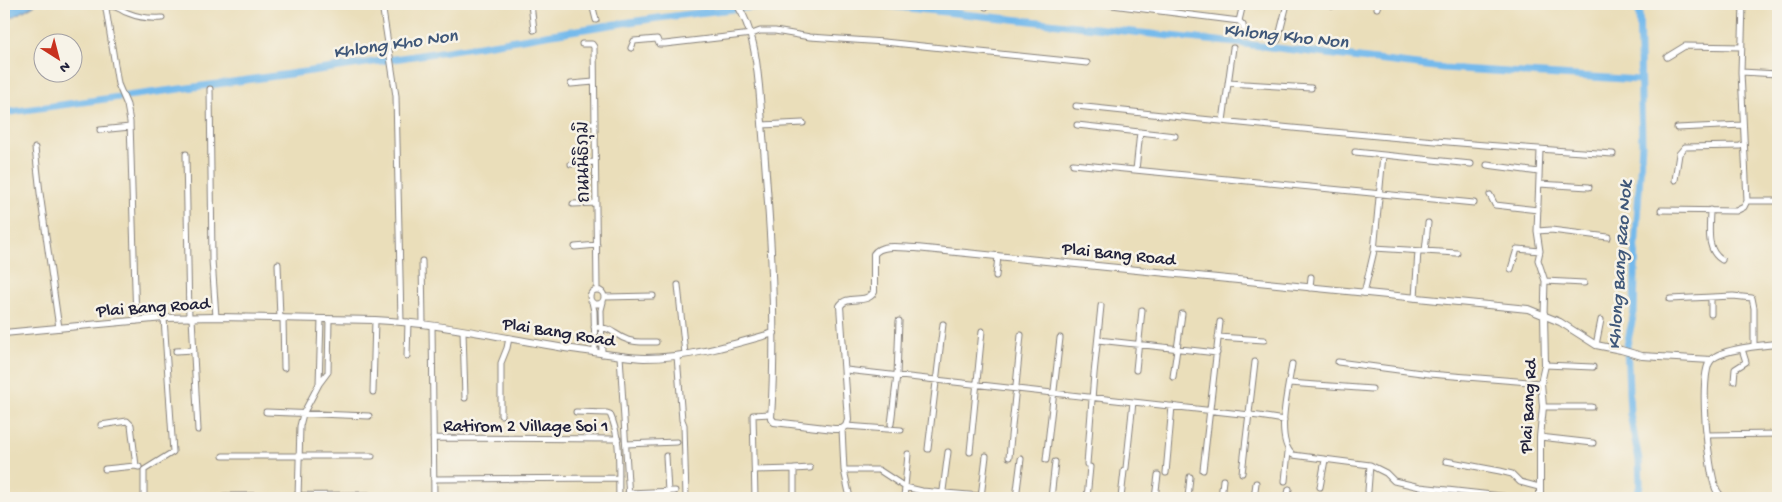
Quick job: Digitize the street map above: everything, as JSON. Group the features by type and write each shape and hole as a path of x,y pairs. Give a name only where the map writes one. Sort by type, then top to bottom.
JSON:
{"street":[{"path":"382,4 396,96 404,322 407,356"},
{"path":"531,4 534,30"},
{"path":"592,4 596,20"},
{"path":"737,4 745,16 752,34 756,54 762,125 774,293 772,421 777,423 901,430"},
{"path":"1104,4 1240,21"},
{"path":"1243,4 1240,21 1243,25 1245,36"},
{"path":"1278,40 1287,4"},
{"path":"1661,210 1736,211 1744,207 1747,201 1741,72 1743,4"},
{"path":"136,321 130,128 125,100 120,90 106,10 107,7 118,6 127,13 145,19 162,18"},
{"path":"631,48 634,41 657,39 662,44 752,34 760,31 775,31 810,37 884,42 1087,63"},
{"name":"ถนนนิธิภุมิ","path":"582,44 592,44 594,47 597,290"},
{"path":"1667,57 1685,46 1742,47"},
{"path":"1223,122 1232,48"},
{"path":"1741,72 1778,74"},
{"path":"571,84 594,82"},
{"path":"1228,83 1311,88"},
{"path":"210,89 212,260 216,317"},
{"path":"1076,106 1223,122 1540,150 1613,154"},
{"path":"762,125 803,123"},
{"path":"572,124 595,124"},
{"path":"1077,125 1175,136"},
{"path":"1677,128 1743,125"},
{"path":"100,130 130,128"},
{"path":"1136,170 1140,132"},
{"path":"1674,180 1679,154 1685,147 1740,146 1744,144"},
{"path":"35,148 59,328"},
{"path":"1540,150 1537,230 1540,251 1538,260 1545,281 1544,314"},
{"path":"1355,152 1471,164"},
{"path":"186,154 190,318 194,350 198,430"},
{"path":"1364,293 1374,248 1383,155"},
{"path":"571,164 595,162"},
{"path":"1073,164 1474,203"},
{"path":"1487,165 1540,172"},
{"path":"1539,184 1589,187"},
{"path":"1490,195 1495,205 1538,210"},
{"path":"1747,201 1778,200"},
{"path":"573,204 596,203"},
{"path":"1710,210 1710,246 1719,259 1722,260"},
{"path":"1425,251 1428,224"},
{"path":"1537,230 1608,237"},
{"path":"575,247 597,245"},
{"name":"Plai Bang Road","path":"844,427 848,420 846,370 840,306 842,302 847,300 871,296 874,292 874,254 877,250 888,248 916,248 1528,310 1544,314 1560,322 1596,345 1642,356 1711,360"},
{"path":"1374,248 1457,253"},
{"path":"1511,269 1517,249 1540,251"},
{"path":"1415,298 1418,251"},
{"path":"996,276 998,256"},
{"path":"422,261 423,324"},
{"path":"278,264 284,368"},
{"path":"1310,288 1311,277"},
{"path":"1545,281 1584,283"},
{"path":"678,285 685,354"},
{"path":"597,290 602,292 604,299 599,353 590,294 597,290"},
{"path":"592,302 598,304 604,299 653,296"},
{"path":"1670,299 1733,296 1752,298 1754,308 1754,346"},
{"path":"1710,314 1711,298"},
{"path":"1087,498 1093,397 1102,306"},
{"path":"1136,370 1142,310"},
{"path":"1173,377 1182,314"},
{"name":"Plai Bang Rd","path":"1540,498 1542,383 1545,365 1544,314"},
{"path":"144,470 173,452 164,318"},
{"name":"Plai Bang Road","path":"4,333 164,318 375,320 423,324 599,353 643,358 677,356 728,346 774,333"},
{"path":"319,384 320,319"},
{"path":"298,497 299,436 303,414 319,384 328,372 329,319"},
{"path":"373,392 375,320"},
{"path":"1596,345 1601,320"},
{"path":"891,424 897,376 899,321"},
{"path":"1203,470 1220,322"},
{"path":"928,449 943,324"},
{"path":"432,326 434,498"},
{"path":"594,327 612,330 626,340 656,342"},
{"path":"463,331 465,398"},
{"path":"970,452 982,331"},
{"path":"1009,457 1021,335"},
{"path":"1218,337 1264,340"},
{"path":"501,415 501,363 509,338"},
{"path":"1046,460 1060,338"},
{"path":"1098,340 1217,354"},
{"path":"1722,498 1716,489 1707,435 1704,382 1708,365 1711,360 1721,354 1754,346 1778,344"},
{"path":"1734,381 1736,369 1746,362 1742,349"},
{"path":"176,351 194,350"},
{"path":"620,356 629,496 672,492 666,456"},
{"path":"677,356 682,420 684,424 686,498"},
{"path":"1242,473 1255,362"},
{"path":"1338,362 1429,374 1542,383"},
{"path":"1285,481 1288,452 1283,428 1292,364"},
{"path":"1545,365 1593,368"},
{"path":"846,370 1211,410 1284,420"},
{"path":"1289,383 1372,389"},
{"path":"1121,498 1133,402"},
{"path":"1166,473 1172,406"},
{"path":"1543,407 1592,407"},
{"path":"266,412 369,416"},
{"path":"576,412 609,413 616,426 619,498"},
{"path":"755,498 753,414 771,414"},
{"path":"101,425 127,421 132,425 136,466"},
{"path":"844,427 844,470 850,498"},
{"path":"1707,435 1778,434"},
{"path":"1540,437 1593,443"},
{"name":"Ratirom 2 Village Soi 1","path":"433,438 618,439"},
{"path":"626,444 677,442"},
{"path":"943,495 948,452"},
{"path":"1288,452 1293,455 1370,465 1386,473 1394,481 1420,487 1519,498"},
{"path":"904,498 908,454"},
{"path":"223,456 372,456"},
{"path":"981,497 986,456"},
{"path":"1016,498 1021,459"},
{"path":"1320,487 1325,460"},
{"path":"1446,461 1500,470 1512,474 1520,482 1539,487"},
{"path":"1051,498 1055,462"},
{"path":"1368,491 1370,465"},
{"path":"105,469 136,466 144,470"},
{"path":"755,470 810,468"},
{"path":"794,469 794,498"},
{"path":"144,470 144,498"},
{"path":"844,470 879,470 905,487 943,495 1004,498"},
{"path":"1155,498 1158,474"},
{"path":"1188,498 1190,477"},
{"path":"434,479 618,478"},
{"path":"1221,498 1223,480"},
{"path":"1254,498 1256,484"},
{"path":"1288,489 1288,498"},
{"path":"224,496 298,497 368,495"}],"water":[{"path":"4,4 36,4 4,22"}],"waterway":[{"name":"Khlong Kho Non","path":"4,113 374,62 609,25 791,4"},
{"name":"Khlong Kho Non","path":"870,4 1236,43 1443,68 1640,80"},
{"name":"Khlong Bang Rao Nok","path":"1637,498 1640,484 1639,460 1630,414 1627,345 1634,312 1636,236 1642,144 1639,4"}]}
